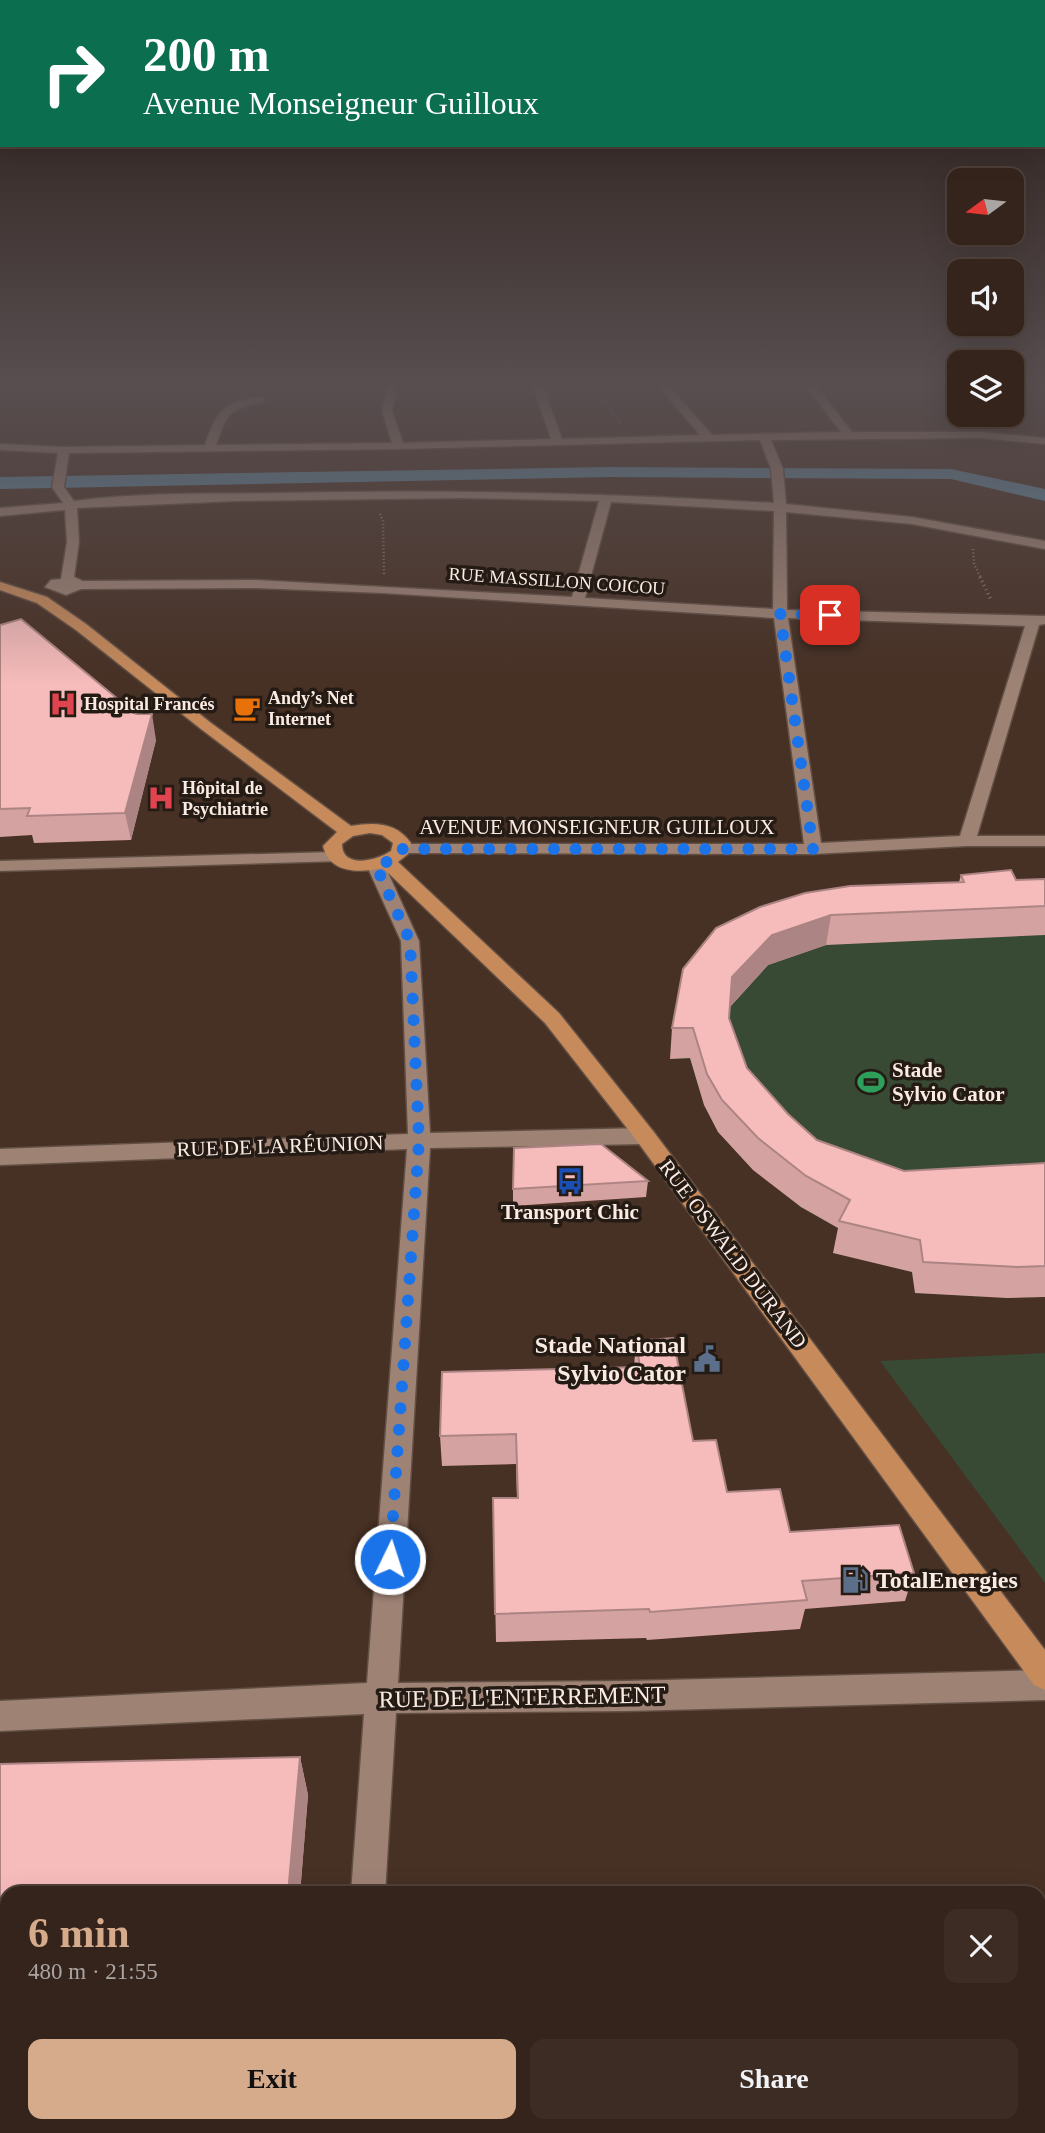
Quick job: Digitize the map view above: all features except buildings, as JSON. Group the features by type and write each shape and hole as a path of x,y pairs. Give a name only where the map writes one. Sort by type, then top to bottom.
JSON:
{"main road":[{"path":"0,586 42,600 82,627 206,726 348,832 335,841 332,852 335,857 353,866 388,859"},
{"name":"RUE OSWALD DURAND","path":"348,832 381,829 398,837 388,859 552,1018 645,1136 1045,1675"}],"street":[{"path":"42,600 68,585 73,542 71,505 58,486"},
{"path":"780,486 780,614 813,849"},
{"path":"0,512 110,502 372,495 606,497 780,507 973,528 1045,545"},
{"path":"577,602 606,497"},
{"name":"RUE MASSILLON COICOU","path":"68,585 255,584 383,589 780,614 1039,621"},
{"path":"967,841 1039,621"},
{"name":"AVENUE MONSEIGNEUR GUILLOUX","path":"388,859 813,849 967,841 1045,841"},
{"path":"0,866 335,857"},
{"path":"368,1886 419,1141 410,941 388,859"},
{"name":"RUE DE LA RÉUNION","path":"0,1157 419,1141 645,1136"},
{"name":"RUE DE L'ENTERREMENT","path":"0,1716 380,1698 626,1696 1045,1685"}],"path":[{"path":"372,495 383,521 383,589"},
{"path":"973,528 974,564 998,616 1004,621"}],"green space":[{"name":"Stade Sylvio Cator","path":"1045,907 1045,1297 1007,1298 915,1293 912,1272 833,1253 843,1231 800,1207 718,1132 704,1105 690,1059 670,1059 712,958"},
{"path":"1045,1353 1045,1583 880,1361"}],"waterway":[{"path":"1003,486 1045,495"}],"place":[{"name":"Hospital Francés","path":"63,704"},
{"name":"Andy’s Net Internet","path":"247,708"},
{"name":"Hôpital de Psychiatrie","path":"161,798"},
{"name":"Stade Sylvio Cator","path":"871,1082"},
{"name":"Transport Chic","path":"570,1181"},
{"name":"Stade National Sylvio Cator","path":"707,1359"},
{"name":"TotalEnergies","path":"855,1580"}],"route":[{"path":"390,1559 419,1141 410,941 376,866 394,859 402,849 813,849 780,614 830,615"}]}
